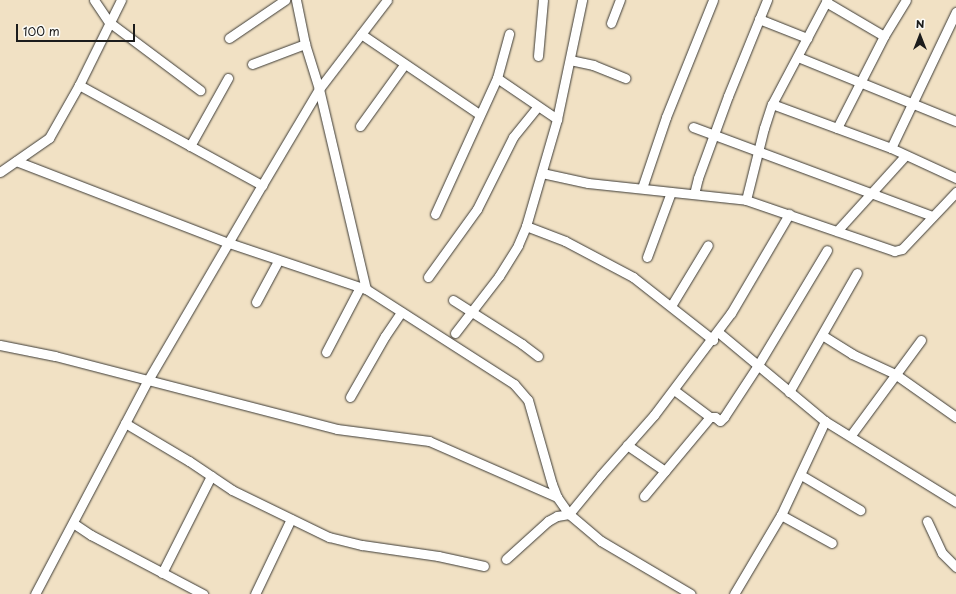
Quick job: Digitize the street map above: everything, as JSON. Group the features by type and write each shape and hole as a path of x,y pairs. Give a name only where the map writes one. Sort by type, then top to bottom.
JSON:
{"street":[{"path":"94,0 109,22 200,90"},
{"path":"0,172 49,138 80,85 109,22 121,0"},
{"path":"229,38 285,0"},
{"path":"296,0 305,44 320,89 363,288 326,352"},
{"path":"35,594 148,380 262,185 320,89 387,0"},
{"path":"538,56 543,0"},
{"path":"455,333 499,276 518,245 526,226 557,120 582,0"},
{"path":"611,23 620,0"},
{"path":"642,188 666,117 711,0"},
{"path":"694,194 714,136 767,0"},
{"path":"837,128 884,36 906,0"},
{"path":"746,200 764,128 772,104 808,38 826,1 884,36"},
{"path":"891,148 956,12"},
{"path":"759,18 808,38"},
{"path":"361,34 404,65 479,114"},
{"path":"435,214 479,114 497,78 509,34"},
{"path":"252,64 305,44"},
{"path":"798,57 956,121"},
{"path":"570,60 593,65 626,78"},
{"path":"360,126 404,65"},
{"path":"190,146 228,78"},
{"path":"497,78 557,120"},
{"path":"80,85 262,185"},
{"path":"772,104 891,148 956,178"},
{"path":"428,277 477,209 513,137 537,106"},
{"path":"693,127 714,136 759,150 932,216"},
{"path":"837,231 906,156"},
{"path":"16,161 278,261 363,288 514,384 528,400 557,497 569,514 601,541 691,594"},
{"path":"542,172 588,183 746,200 898,251 956,192"},
{"path":"647,257 671,192"},
{"path":"506,559 548,521 557,516 569,514 674,390 715,336 751,281 789,214"},
{"path":"526,226 565,241 633,277 671,306 758,365 788,392 826,421 956,502"},
{"path":"671,306 708,245"},
{"path":"674,390 710,417 722,420 758,365 826,250"},
{"path":"256,302 278,261"},
{"path":"788,392 857,273"},
{"path":"453,300 522,344 538,356"},
{"path":"350,397 381,342 401,312"},
{"path":"822,335 852,354 895,374 956,417"},
{"path":"850,435 921,340"},
{"path":"0,345 55,356 337,429 429,441 557,497"},
{"path":"644,496 710,417"},
{"path":"734,594 781,515 826,421"},
{"path":"125,423 232,490 329,537 356,544 438,556 484,566"},
{"path":"627,445 665,471"},
{"path":"801,475 860,510"},
{"path":"162,573 211,476"},
{"path":"781,515 832,543"},
{"path":"254,594 291,518"},
{"path":"927,521 942,553 956,567"},
{"path":"73,523 91,535 203,594"}]}
